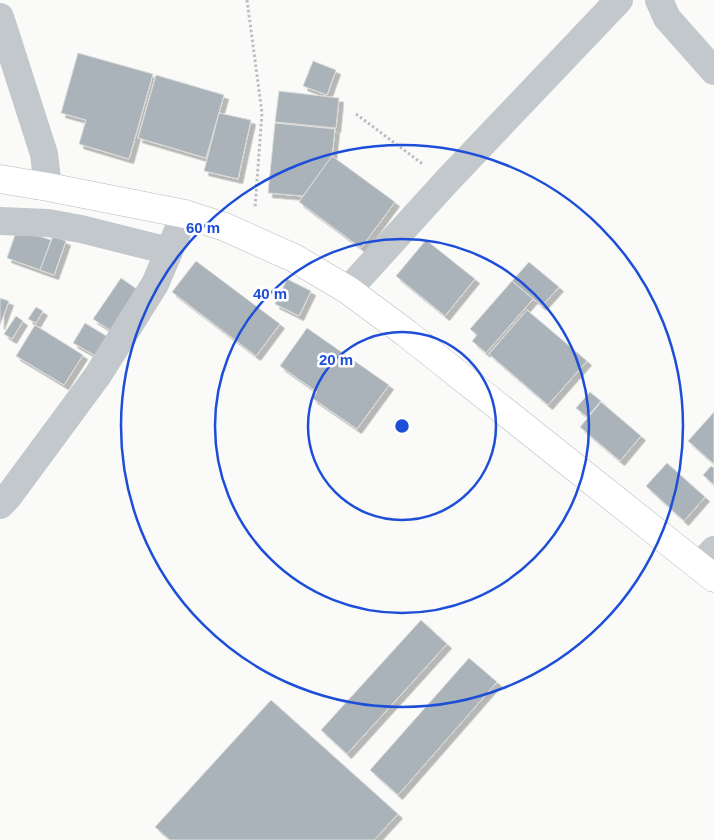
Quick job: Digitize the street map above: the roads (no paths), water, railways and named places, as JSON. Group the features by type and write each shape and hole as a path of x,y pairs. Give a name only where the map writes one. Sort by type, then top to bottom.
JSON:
{"main road":[{"path":"0,179 185,214 225,227 294,258 348,290 709,565"}],"street":[{"path":"348,290 446,182 619,0"},
{"path":"659,0 667,18 714,71"},
{"path":"0,17 44,154 48,187"},
{"path":"0,505 8,497 98,375 155,284 185,214"},
{"path":"0,221 48,223 169,251"}]}
